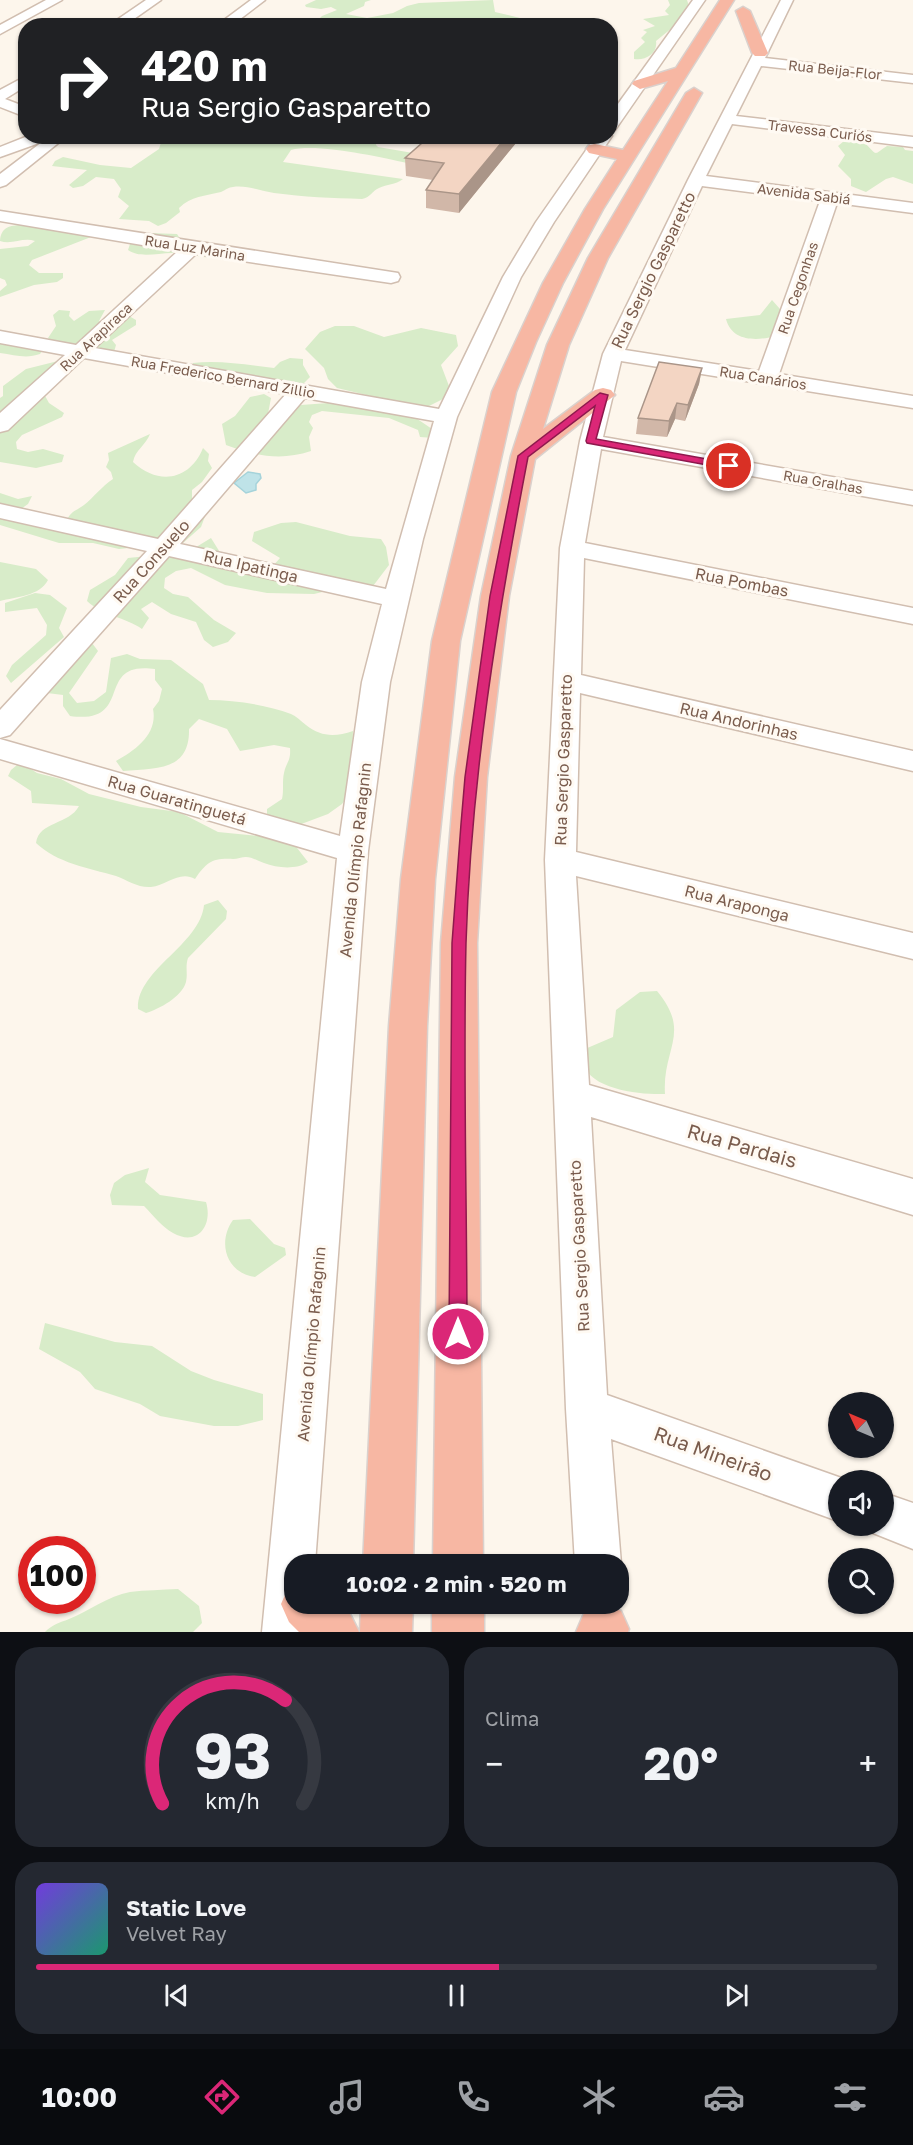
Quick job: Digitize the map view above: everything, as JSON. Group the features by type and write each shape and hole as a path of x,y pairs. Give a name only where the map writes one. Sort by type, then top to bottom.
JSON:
{"highway":[{"path":"740,4 758,57"},
{"path":"618,132 683,71 740,4"},
{"path":"458,1554 459,943 471,777 495,596 524,456 558,345 598,258 740,4"},
{"path":"640,84 683,71"},
{"path":"388,1554 408,1026 418,879 446,641 504,392 553,283 594,209 609,144"},
{"path":"524,456 603,395"},
{"path":"310,1614 328,1623 333,1632"},
{"path":"386,1632 387,1614"},
{"path":"458,1614 458,1632"}],"street":[{"path":"22,18 56,0"},
{"path":"127,18 155,0"},
{"path":"233,18 259,0"},
{"name":"Avenida Olímpio Rafagnin","path":"618,125 640,84 699,0"},
{"name":"Rua Sergio Gasparetto","path":"597,1554 587,1409 560,860 572,548 591,441 613,354 696,180 787,0"},
{"path":"0,30 18,20"},
{"name":"Rua Beija-Flor","path":"758,57 913,79"},
{"path":"0,96 18,85"},
{"path":"0,102 18,110"},
{"name":"Travessa Curiós","path":"727,119 913,142"},
{"path":"0,152 22,144"},
{"path":"0,182 50,144"},
{"name":"Avenida Olímpio Rafagnin","path":"298,1554 353,851 376,682 396,599 446,417 512,277 544,222 607,144"},
{"name":"Avenida Sabiá","path":"696,180 913,208"},
{"name":"Rua Cegonhas","path":"766,379 830,198"},
{"name":"Rua Luz Marina","path":"0,216 192,248 391,277"},
{"name":"Rua Arapiraca","path":"0,425 192,248"},
{"name":"Rua Frederico Bernard Zillio","path":"0,337 446,417"},
{"name":"Rua Canários","path":"613,354 913,402"},
{"name":"Rua Consuelo","path":"0,728 165,546 300,391"},
{"name":"Rua Gralhas","path":"591,441 913,498"},
{"name":"Rua Ipatinga","path":"0,511 396,599"},
{"name":"Rua Pombas","path":"572,548 913,616"},
{"name":"Rua Andorinhas","path":"566,681 913,761"},
{"name":"Rua Guaratinguetá","path":"0,749 353,851"},
{"name":"Rua Araponga","path":"560,860 913,946"},
{"name":"Rua Pardais","path":"572,1096 913,1197"},
{"name":"Rua Mineirão","path":"587,1409 828,1495"},
{"path":"894,1519 913,1526"}],"green space":[{"path":"316,0 371,0 365,2 364,6 346,14 367,18 320,18 337,10 331,7 321,9 305,5"},
{"path":"493,0 495,12 520,18 367,18 393,13 419,3"},
{"path":"668,0 687,0 689,6 678,23 656,41 655,50 650,56 634,59 634,52 645,42 641,38 647,32 643,30 655,26 643,19 669,15 665,11 670,5"},
{"path":"844,141 866,144 876,153 887,146 903,147 905,150 913,151 913,184 893,177 866,192 851,186 851,179 838,166 845,155 838,146"},
{"path":"161,144 376,144 378,147 413,153 407,163 332,149 291,150 283,162 403,179 379,188 362,199 274,193 232,187 188,201 179,208 180,212 158,226 149,221 119,219 129,206 118,197 121,189 114,179 96,177 83,186 73,188 69,185 87,170 52,166 55,161 63,157 100,165 131,168 159,149"},
{"path":"19,225 90,232 91,237 32,260 29,265 39,273 63,273 63,278 57,282 34,285 0,297 0,291 7,285 5,280 0,278 0,249 28,246 35,241 0,241 6,228"},
{"path":"149,233 177,234 183,243 207,243 224,248 222,256 208,257 182,253 145,255 128,250 131,241"},
{"path":"772,300 780,309 776,336 761,339 746,338 739,336 729,327 726,319 760,315"},
{"path":"59,310 70,311 69,316 74,321 89,311 105,310 99,321 105,325 129,316 136,320 136,325 112,340 116,345 114,352 53,343 48,338 56,326 53,315"},
{"path":"335,326 354,326 384,337 421,328 456,335 458,346 441,365 449,386 445,398 429,406 409,408 388,405 375,397 337,388 328,379 324,368 305,349 320,332"},
{"path":"0,343 42,351 40,354 30,356 0,353"},
{"path":"70,358 44,394 49,403 64,413 62,417 22,435 16,442 17,449 28,452 43,449 64,455 62,462 36,468 0,462 0,398 3,396 3,386 26,369"},
{"path":"290,358 303,359 303,365 310,377 304,383 292,385 192,369 193,363 213,362 274,368 280,362"},
{"path":"264,394 271,398 267,419 283,416 301,405 342,402 410,414 435,431 434,438 420,437 418,430 389,418 322,411 312,415 309,422 313,428 309,437 311,451 289,456 269,456 226,445 222,424 235,416 250,397"},
{"path":"150,434 133,462 153,474 163,477 182,473 197,459 203,448 209,454 208,461 212,468 202,482 192,490 192,498 207,511 201,527 183,543 153,549 138,547 119,549 93,543 59,543 0,525 0,493 18,499 32,496 28,504 18,511 67,520 72,513 113,479 106,467 109,460 108,453"},
{"path":"296,522 350,536 381,539 386,547 389,565 370,590 343,587 314,594 267,593 225,585 191,568 176,571 165,578 164,588 173,594 188,597 214,620 236,633 228,642 213,647 204,640 196,622 171,614 152,602 141,609 149,618 142,629 100,610 87,601 90,590 115,575 128,558 188,552 211,538 221,554 272,567 280,558 252,541 254,532 281,523"},
{"path":"0,562 36,569 48,580 34,593 0,601"},
{"path":"35,593 50,595 67,608 59,628 64,637 11,683 6,676 12,665 46,635 47,625 37,608 5,612 5,603"},
{"path":"92,643 98,651 69,693 77,703 94,701 106,692 111,658 127,654 140,659 171,660 203,684 209,700 272,708 293,715 323,734 334,735 353,731 351,792 342,804 328,814 296,826 267,817 267,809 282,799 283,776 290,756 290,748 274,745 240,751 227,729 199,719 189,729 188,743 184,753 177,760 158,768 123,771 116,761 131,752 149,734 154,718 153,709 159,701 162,689 155,680 155,669 136,669 125,674 118,682 110,703 102,711 90,716 70,716 63,706 63,695 47,693 51,682"},
{"path":"17,765 61,779 89,794 141,807 179,812 218,832 269,837 294,844 308,862 298,866 280,867 248,857 220,859 207,865 195,879 184,876 151,887 137,885 116,876 73,864 44,850 36,843 43,831 68,817 79,806 32,803 31,791 8,776"},
{"path":"218,900 227,911 226,919 188,958 187,979 180,993 157,1009 146,1013 138,1009 140,995 147,982 192,933 200,919 204,905"},
{"path":"657,991 673,1018 674,1030 665,1078 665,1094 631,1092 596,1080 588,1073 584,1064 585,1049 613,1037 616,1010 640,992"},
{"path":"149,1168 145,1182 160,1195 206,1202 207,1219 202,1231 190,1237 182,1237 161,1224 144,1206 112,1205 110,1195 114,1183 125,1175"},
{"path":"250,1219 274,1244 285,1248 286,1255 255,1277 237,1270 231,1263 225,1247 228,1229 233,1220"},
{"path":"45,1323 115,1342 152,1346 191,1371 263,1394 263,1420 238,1426 214,1426 160,1416 140,1404 95,1389 80,1372 39,1349"},
{"path":"178,1589 199,1606 202,1623 193,1632 45,1632 56,1624 80,1614 96,1614 96,1605 122,1594"}],"water":[{"path":"248,472 260,474 261,478 256,484 256,490 246,493 234,483"}],"building":[{"path":"421,144 500,144 459,194 426,190 444,163 405,158"},
{"path":"659,362 702,368 688,405 677,403 669,421 638,418"}],"route":[{"path":"458,1334 459,943 471,777 495,596 524,456 603,395 591,441 729,466"}]}
